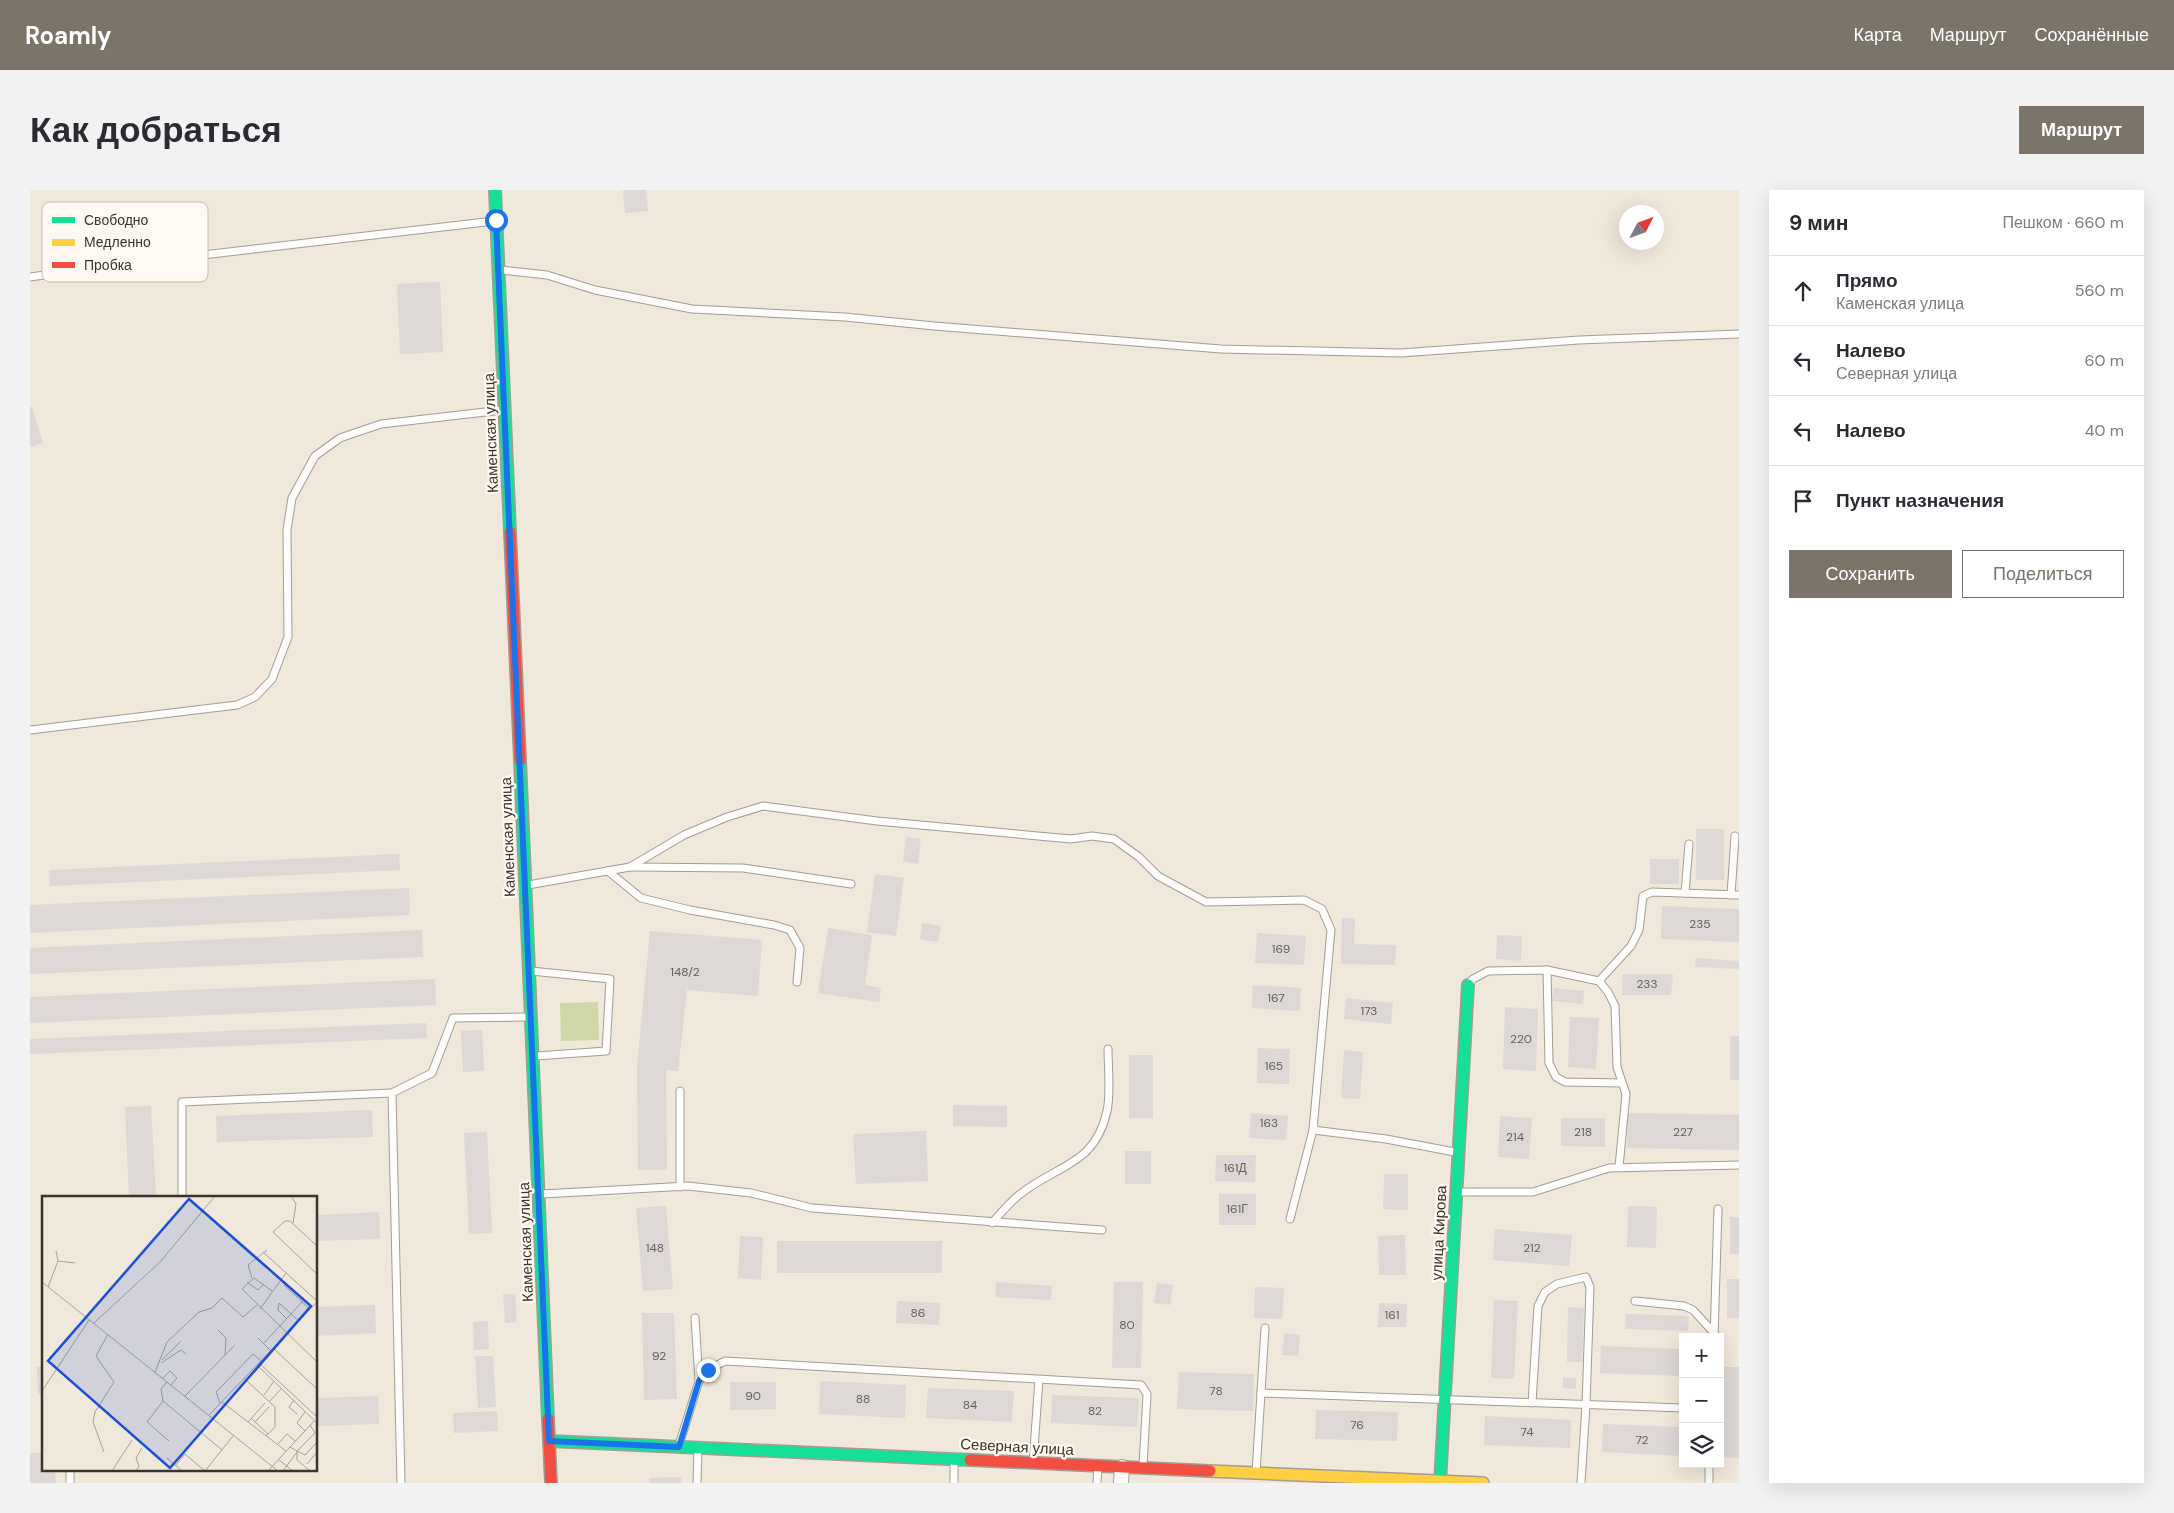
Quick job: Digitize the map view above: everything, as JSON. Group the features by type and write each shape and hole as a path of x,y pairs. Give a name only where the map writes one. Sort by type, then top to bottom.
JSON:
{"street":[{"name":"Каменская улица","path":"495,190 551,1483"},
{"name":"улица Кирова","path":"1440,1482 1468,985"},
{"name":"Северная улица","path":"549,1441 1256,1473 1284,1479 1483,1483"},
{"path":"1122,1467 1122,1483"}],"lane":[{"path":"208,254 496,220"},
{"path":"499,270 547,275 595,290 692,310 845,317 1221,349 1401,353 1579,340 1739,334"},
{"path":"30,730 237,706 255,697 272,679 288,637 287,530 292,498 315,456 340,438 381,424 505,410"},
{"path":"630,868 684,835 727,817 763,806 877,821 1071,839 1092,836 1114,839 1139,857 1158,876 1206,902 1304,900 1322,909 1331,930 1313,1130 1386,1139 1460,1153"},
{"path":"1730,895 1735,836"},
{"path":"1685,893 1688,844"},
{"path":"525,886 630,868 743,868 851,884"},
{"path":"608,871 641,898 690,910 774,925 790,930 800,948 797,982"},
{"path":"1598,981 1631,946 1639,930 1643,896 1652,892 1739,895"},
{"path":"1468,985 1473,979 1488,971 1508,969 1547,970 1598,981 1608,992 1615,1006 1617,1068 1626,1094 1620,1167"},
{"path":"529,970 610,979 606,1051 533,1056"},
{"path":"1547,970 1549,1063 1556,1077 1565,1082 1622,1083"},
{"path":"182,1196 182,1102 392,1093 432,1073 453,1018 531,1017"},
{"path":"992,1223 1018,1195 1050,1174 1080,1158 1098,1138 1108,1110 1108,1049"},
{"path":"680,1092 680,1187"},
{"path":"392,1093 401,1483"},
{"path":"1290,1219 1314,1125"},
{"path":"1456,1192 1533,1192 1609,1168 1739,1165"},
{"path":"539,1194 680,1187 751,1193 812,1208 1102,1230"},
{"path":"1714,1333 1718,1209"},
{"path":"1532,1403 1538,1306 1545,1292 1557,1284 1586,1277 1590,1287 1581,1483"},
{"path":"1635,1301 1684,1306 1694,1310 1712,1333"},
{"path":"679,1447 699,1381 696,1318"},
{"path":"1256,1473 1265,1328"},
{"path":"699,1381 708,1370 725,1361 1141,1385 1147,1394 1143,1468"},
{"path":"1032,1463 1039,1380"},
{"path":"1261,1393 1679,1408"},
{"path":"697,1483 698,1448"},
{"path":"954,1459 954,1483"},
{"path":"1097,1483 1098,1466"},
{"path":"1709,1468 1709,1483"},
{"path":"70,1470 70,1483"}],"green space":[{"path":"598,1002 599,1040 561,1041 560,1003"}],"building":[{"path":"623,190 646,190 648,211 625,213"},
{"path":"440,282 443,352 400,354 397,284"},
{"path":"30,407 32,407 43,443 30,447"},
{"path":"1696,829 1724,829 1724,880 1696,880"},
{"path":"906,837 921,839 918,864 903,861"},
{"path":"399,854 400,870 50,886 49,870"},
{"path":"1650,859 1679,859 1679,884 1650,884"},
{"path":"875,874 904,878 896,936 867,932"},
{"path":"409,888 410,915 30,933 30,905"},
{"path":"1662,906 1739,909 1739,942 1661,939"},
{"path":"1342,918 1355,918 1354,944 1396,945 1395,965 1341,964"},
{"path":"922,923 941,926 938,942 920,939"},
{"path":"828,928 872,935 865,985 881,988 879,1002 818,993"},
{"path":"422,930 423,957 30,974 30,948"},
{"path":"650,931 762,940 758,996 687,990 678,1071 666,1070 667,1170 638,1170 637,1067"},
{"path":"1257,933 1306,936 1304,965 1255,963"},
{"path":"1497,935 1522,936 1521,961 1496,959"},
{"path":"1696,958 1739,961 1739,969 1695,967"},
{"path":"1623,974 1673,974 1671,995 1622,995"},
{"path":"435,979 436,1005 30,1023 30,997"},
{"path":"1253,985 1301,988 1300,1011 1252,1008"},
{"path":"1553,988 1584,991 1583,1004 1552,1001"},
{"path":"1346,998 1393,1003 1391,1024 1344,1019"},
{"path":"1505,1007 1538,1009 1536,1071 1503,1069"},
{"path":"1570,1017 1599,1018 1596,1069 1568,1067"},
{"path":"426,1023 427,1038 30,1054 30,1039"},
{"path":"482,1030 484,1071 463,1072 461,1031"},
{"path":"1730,1036 1739,1036 1739,1080 1730,1080"},
{"path":"1258,1048 1290,1049 1289,1084 1257,1083"},
{"path":"1344,1050 1363,1052 1360,1099 1341,1098"},
{"path":"1129,1055 1153,1055 1153,1118 1129,1118"},
{"path":"953,1105 1007,1106 1007,1127 953,1126"},
{"path":"151,1106 156,1196 129,1196 125,1107"},
{"path":"372,1110 373,1137 217,1142 216,1116"},
{"path":"1251,1113 1288,1116 1286,1140 1249,1138"},
{"path":"1628,1113 1739,1115 1739,1150 1627,1148"},
{"path":"1500,1116 1532,1118 1529,1159 1498,1157"},
{"path":"1561,1118 1605,1118 1605,1147 1561,1146"},
{"path":"926,1131 928,1181 856,1184 853,1134"},
{"path":"487,1132 492,1233 469,1234 464,1133"},
{"path":"1125,1151 1151,1151 1151,1184 1125,1184"},
{"path":"1216,1155 1256,1155 1255,1182 1215,1181"},
{"path":"1384,1174 1408,1174 1408,1210 1383,1209"},
{"path":"1219,1194 1256,1194 1256,1225 1219,1225"},
{"path":"666,1206 673,1289 643,1291 636,1208"},
{"path":"1628,1206 1657,1207 1656,1248 1627,1247"},
{"path":"379,1212 380,1239 318,1241 318,1215"},
{"path":"1730,1217 1739,1217 1739,1254 1730,1254"},
{"path":"1495,1229 1572,1235 1569,1266 1493,1260"},
{"path":"1405,1235 1406,1275 1379,1275 1378,1236"},
{"path":"740,1236 763,1237 761,1280 738,1278"},
{"path":"777,1241 942,1241 942,1273 777,1273"},
{"path":"1727,1279 1739,1279 1739,1318 1727,1318"},
{"path":"996,1282 1052,1286 1051,1300 995,1297"},
{"path":"1114,1282 1143,1282 1141,1368 1112,1368"},
{"path":"1157,1283 1173,1285 1170,1305 1154,1303"},
{"path":"1255,1287 1284,1288 1282,1319 1254,1318"},
{"path":"503,1294 515,1294 517,1322 505,1323"},
{"path":"1494,1300 1518,1301 1514,1379 1491,1378"},
{"path":"897,1301 940,1303 939,1325 896,1323"},
{"path":"1379,1303 1407,1304 1406,1327 1378,1327"},
{"path":"375,1305 376,1333 318,1336 318,1307"},
{"path":"1568,1307 1584,1308 1582,1362 1567,1362"},
{"path":"642,1313 674,1313 677,1399 644,1400"},
{"path":"1626,1314 1689,1316 1688,1331 1625,1329"},
{"path":"488,1321 489,1349 474,1350 473,1322"},
{"path":"1284,1333 1300,1335 1298,1356 1282,1355"},
{"path":"1601,1346 1679,1349 1679,1376 1600,1373"},
{"path":"475,1356 493,1356 496,1407 478,1408"},
{"path":"37,1367 42,1367 42,1394 38,1395"},
{"path":"1724,1367 1739,1367 1739,1458 1724,1457"},
{"path":"1179,1372 1254,1374 1253,1411 1177,1409"},
{"path":"1563,1378 1576,1378 1576,1389 1563,1388"},
{"path":"820,1381 906,1385 905,1418 819,1414"},
{"path":"730,1382 776,1382 776,1409 730,1410"},
{"path":"928,1388 1014,1391 1012,1422 926,1418"},
{"path":"1052,1395 1139,1398 1137,1427 1051,1423"},
{"path":"378,1396 379,1424 318,1426 318,1398"},
{"path":"1316,1410 1398,1412 1397,1441 1315,1439"},
{"path":"497,1411 498,1431 454,1433 453,1413"},
{"path":"1485,1416 1571,1420 1570,1448 1484,1445"},
{"path":"1603,1424 1679,1427 1679,1456 1602,1452"},
{"path":"30,1453 42,1453 42,1470 55,1470 56,1483 30,1483"},
{"path":"681,1477 681,1483 649,1483 649,1478"}],"traffic: fast":[{"path":"495,190 510,532"},
{"path":"520,760 548,1419"},
{"path":"1440,1483 1468,985"},
{"path":"549,1441 970,1460"}],"traffic: slow":[{"path":"1210,1471 1483,1483"}],"traffic: jam":[{"path":"510,532 520,760"},
{"path":"548,1419 551,1483"},
{"path":"970,1460 1210,1471"}],"route":[{"path":"496,220 549,1441 679,1447 699,1381 708,1370"}]}
